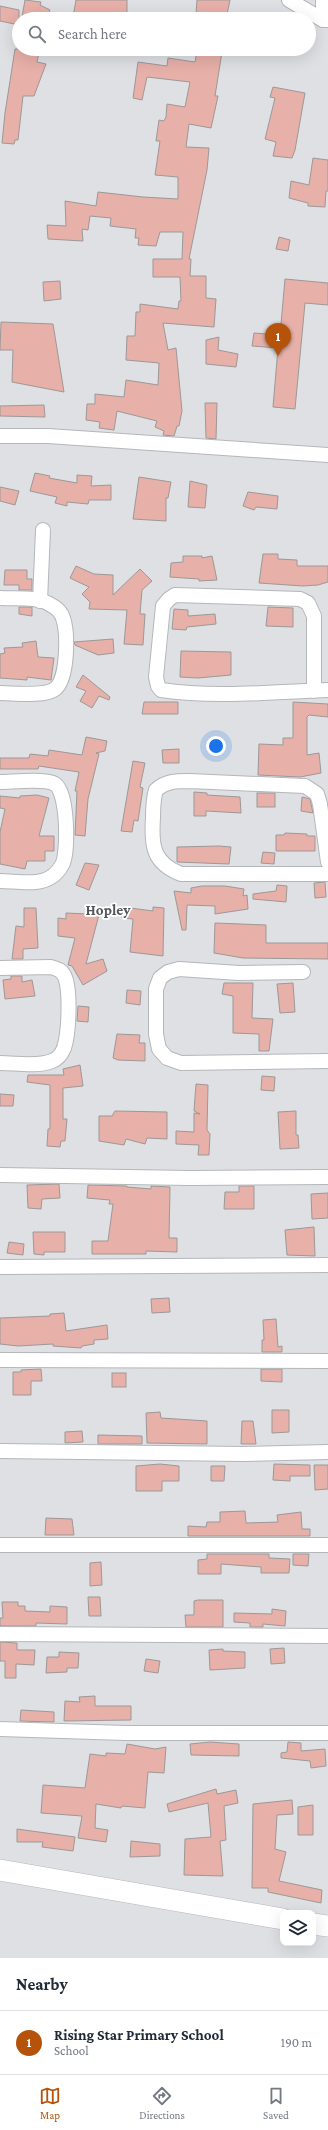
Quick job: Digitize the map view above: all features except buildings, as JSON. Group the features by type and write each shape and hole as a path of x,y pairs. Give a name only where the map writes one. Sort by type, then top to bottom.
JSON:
{"main road":[{"path":"0,1870 280,1918"},
{"path":"316,1924 328,1926"}],"street":[{"path":"289,0 311,12"},
{"path":"323,0 325,20"},
{"path":"316,15 325,20"},
{"path":"0,436 48,436 328,455"},
{"path":"40,601 43,530"},
{"path":"314,690 314,616 308,603 300,599 175,595 168,599 163,606 156,677 158,686 161,690 194,693 328,690"},
{"path":"0,598 40,601 50,604 58,609 63,617 66,627 64,670 60,682 55,689 46,692 0,693"},
{"path":"328,862 320,804 312,789 295,785 189,781 172,782 162,785 156,790 151,838 154,850 169,869 181,874 328,874"},
{"path":"0,782 53,783 60,789 64,809 65,849 63,862 58,871 50,878 39,882 0,881"},
{"path":"0,968 59,969 63,974 68,990 66,1037 60,1055 53,1061 44,1063 0,1063"},
{"path":"303,972 239,973 179,969 168,972 160,978 156,988 156,1034 159,1049 167,1058 182,1063 328,1061"},
{"path":"0,1175 190,1178 328,1177"},
{"path":"0,1267 328,1265"},
{"path":"0,1360 328,1361"},
{"path":"0,1451 242,1454 328,1452"},
{"path":"0,1545 328,1546"},
{"path":"0,1634 328,1636"},
{"path":"0,1730 125,1733 328,1733"}],"place":[{"name":"Rising Star Primary School","path":"278,356"}],"district":[{"name":"Hopley","path":"108,910"}]}
